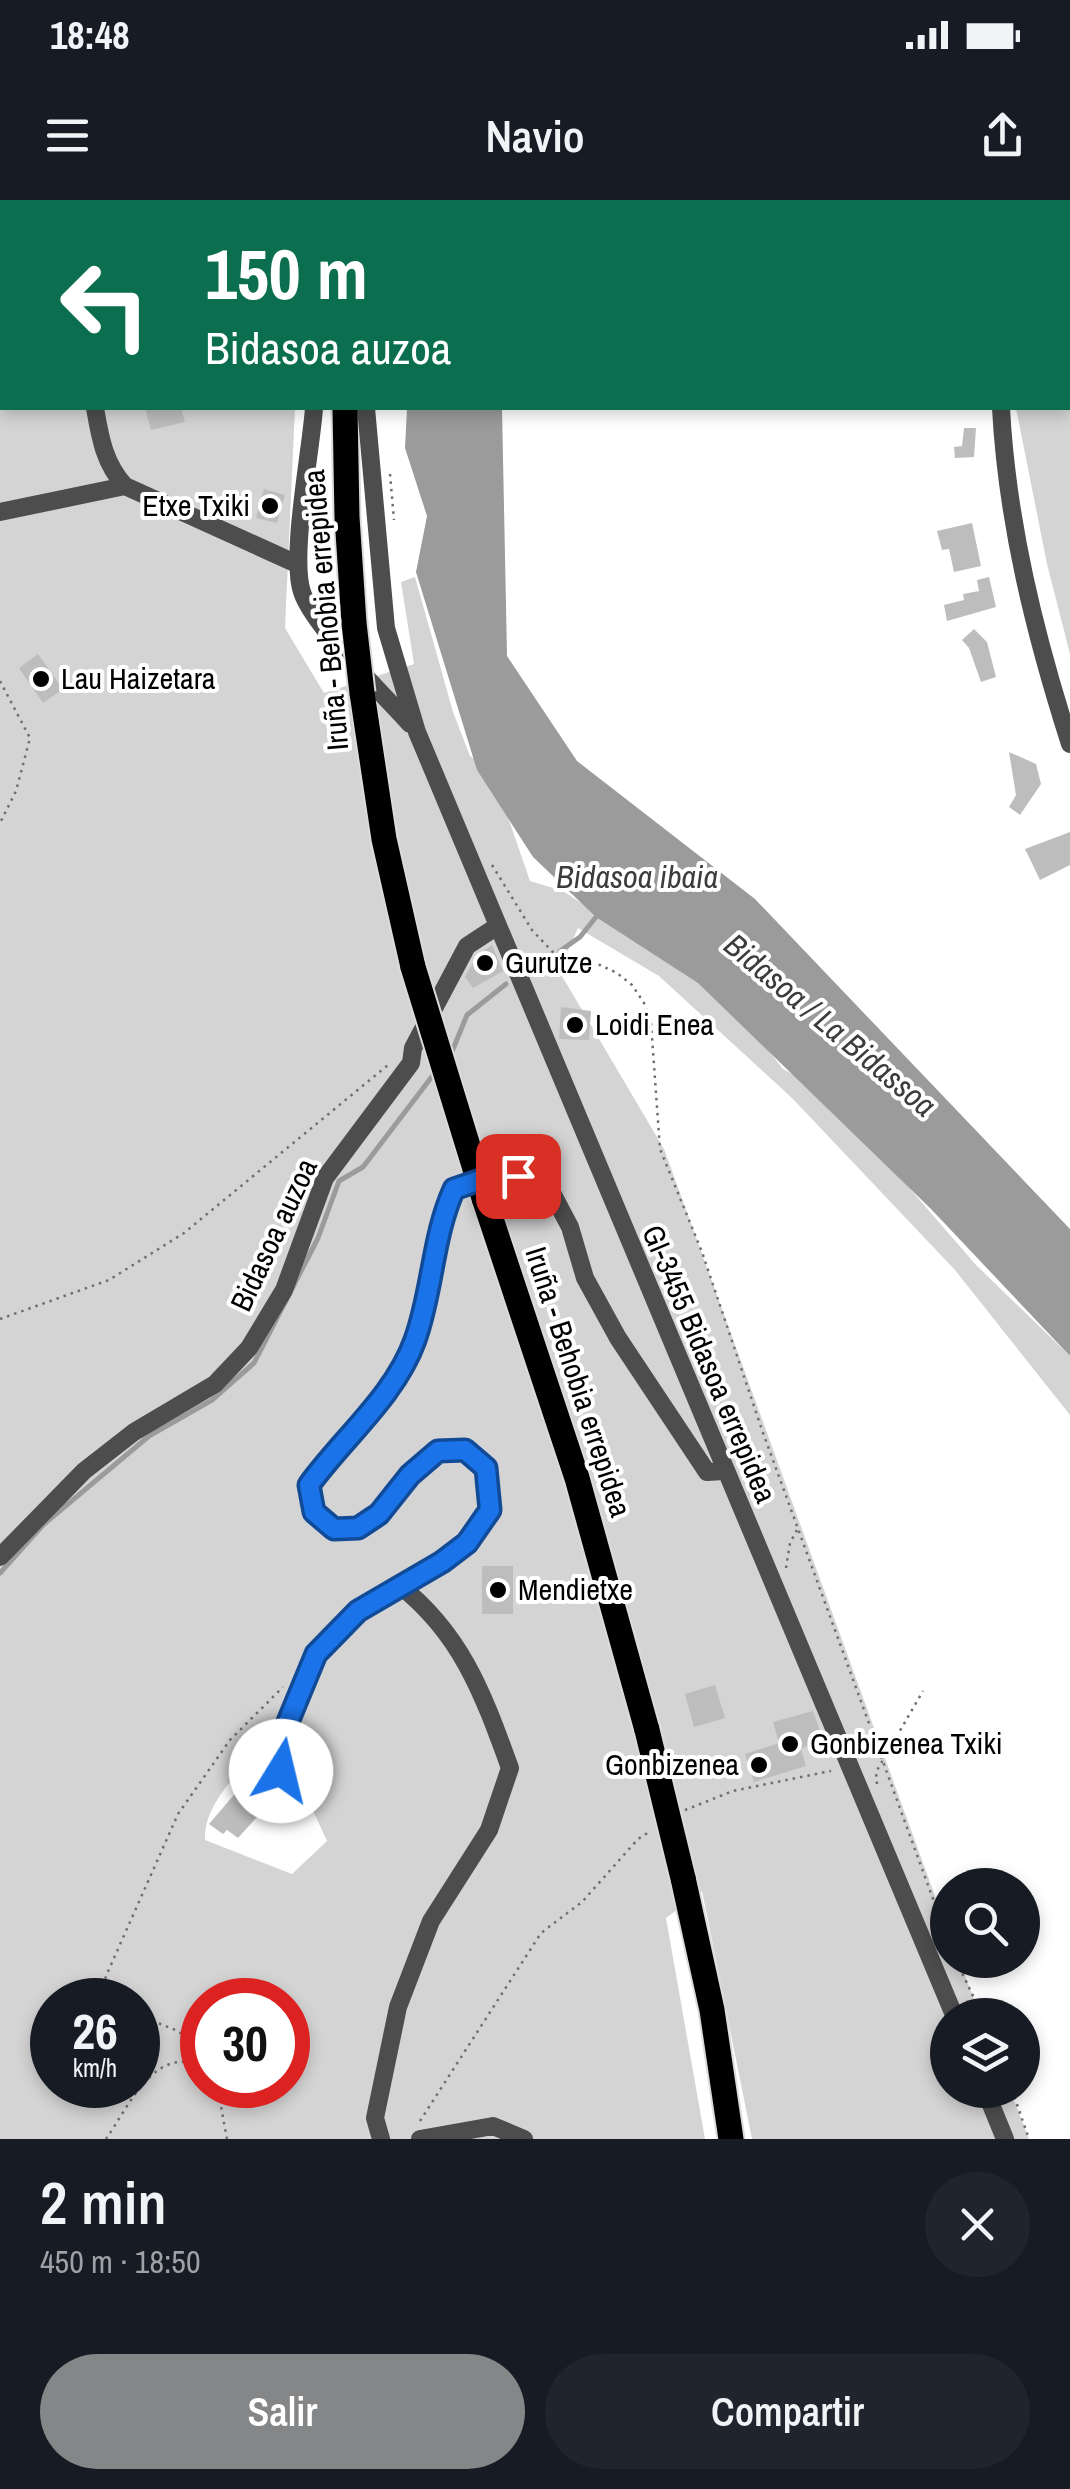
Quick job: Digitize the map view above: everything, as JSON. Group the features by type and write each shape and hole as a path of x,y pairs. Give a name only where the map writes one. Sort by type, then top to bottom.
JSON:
{"highway":[{"name":"Iruña - Behobia errepidea","path":"345,410 354,623 384,839 413,968 566,1444 648,1730 712,2010 731,2139"}],"street":[{"path":"95,410 102,449 114,474 125,486 297,564"},
{"path":"314,410 297,564 302,592 361,680 416,732"},
{"path":"366,410 382,604 416,732"},
{"path":"1001,410 1004,469 1025,579 1070,744"},
{"path":"0,512 125,486"},
{"path":"361,680 392,652"},
{"name":"GI-3455 Bidasoa errepidea","path":"416,732 947,1998"},
{"name":"Bidasoa auzoa","path":"0,1558 84,1471 134,1432 215,1384 249,1348 284,1290 325,1178 411,1062 413,1048 467,946 496,926"},
{"path":"281,1771 278,1746 316,1654 358,1611 467,1543 490,1510 486,1468 465,1450 438,1451 410,1475 379,1514 358,1528 334,1529 314,1512 309,1485 390,1387 415,1340 439,1222 454,1189 495,1175 518,1176 552,1193 570,1226 585,1278 618,1338 707,1472 724,1471"},
{"path":"381,2139 375,2118 398,2007 432,1921 489,1830 510,1768 467,1660 430,1609 398,1584"},
{"path":"993,2108 1006,2139"},
{"path":"419,2131 493,2126 524,2139"}],"path":[{"path":"389,466 394,520"},
{"path":"0,681 30,738 16,791 0,823"},
{"path":"490,860 532,930 552,954 564,964 600,965 616,973 644,1003 651,1023 660,1149 702,1252 930,1891"},
{"path":"0,1319 110,1280 184,1233 386,1066"},
{"path":"106,1978 178,1814 230,1740 292,1679"},
{"path":"877,1789 876,1772 923,1691"},
{"path":"672,1818 732,1791 811,1772 850,1770"},
{"path":"419,2131 541,1933 582,1902 638,1839 655,1828"},
{"path":"106,2139 146,2079 163,2066 180,2060"},
{"path":"221,2108 227,2139"},
{"path":"1018,2108 1029,2139"}],"shaded area":[{"path":"0,410 295,410 285,628 324,693 414,664 401,582 415,577 453,712 470,756 492,771 530,881 563,891 728,999 783,1069 828,1094 976,1265 1070,1356 1070,1415 955,1270 792,1098 659,976 578,928 559,971 664,1149 930,1882 930,1978 966,1978 974,1998 930,1998 930,2108 1017,2108 1029,2139 752,2139 702,1891 666,1918 705,2139 0,2139","holes":["278,1735 327,1841 292,1874 205,1840 206,1825 220,1796"]},
{"path":"1016,410 1070,410 1070,654 1047,564"}],"water":[{"name":"Bidasoa ibaia","path":"407,410 502,410 507,656 577,761 755,899 1070,1229 1070,1356 931,1209 698,983 596,917 533,857 477,770 416,572 427,516 405,448"}],"building":[{"path":"146,410 182,410 185,422 151,430"},
{"path":"964,428 976,428 974,457 955,458 954,447 962,446"},
{"name":"Etxe Txiki","path":"264,489 285,495 277,523 256,518"},
{"path":"972,523 981,566 954,572 949,549 942,550 937,531"},
{"path":"989,577 996,607 947,621 944,605 964,600 963,594 979,591 977,580"},
{"path":"974,629 987,642 996,677 981,682 969,648 962,640"},
{"name":"Lau Haizetara","path":"38,654 63,689 43,703 19,668"},
{"path":"1009,752 1036,764 1041,784 1020,815 1009,807 1016,795"},
{"path":"1070,832 1070,865 1040,880 1025,849"},
{"name":"Gurutze","path":"492,945 503,971 473,988 465,977 477,955"},
{"name":"Loidi Enea","path":"561,1007 591,1011 589,1040 559,1039"},
{"name":"Mendietxe","path":"482,1566 513,1566 513,1614 482,1614"},
{"path":"715,1685 725,1718 694,1727 685,1694"},
{"path":"813,1711 823,1739 801,1749 806,1766 754,1782 745,1754 779,1743 773,1722"},
{"path":"257,1768 273,1782 266,1791 274,1798 238,1838 227,1830 223,1834 209,1824"}],"waterway":[{"path":"560,951 580,937 600,912"},
{"path":"528,966 543,959"},
{"path":"451,1054 467,1015 506,984"},
{"path":"0,1573 43,1525 149,1436 212,1400 254,1363 318,1238 339,1181 363,1167 437,1070"}],"place":[{"name":"Etxe Txiki","path":"270,506"},
{"name":"Lau Haizetara","path":"41,679"},
{"name":"Gurutze","path":"485,963"},
{"name":"Loidi Enea","path":"575,1025"},
{"name":"Mendietxe","path":"498,1590"},
{"name":"Gonbizenea Txiki","path":"790,1744"},
{"name":"Gonbizenea","path":"759,1765"}],"route":[{"path":"281,1771 278,1746 316,1654 358,1611 467,1543 490,1510 486,1468 465,1450 438,1451 410,1475 379,1514 358,1528 334,1529 314,1512 309,1485 390,1387 415,1340 439,1222 454,1189 495,1175 518,1176"}],"water label":[{"name":"Bidasoa / La Bidassoa","path":"830,1025"}]}
